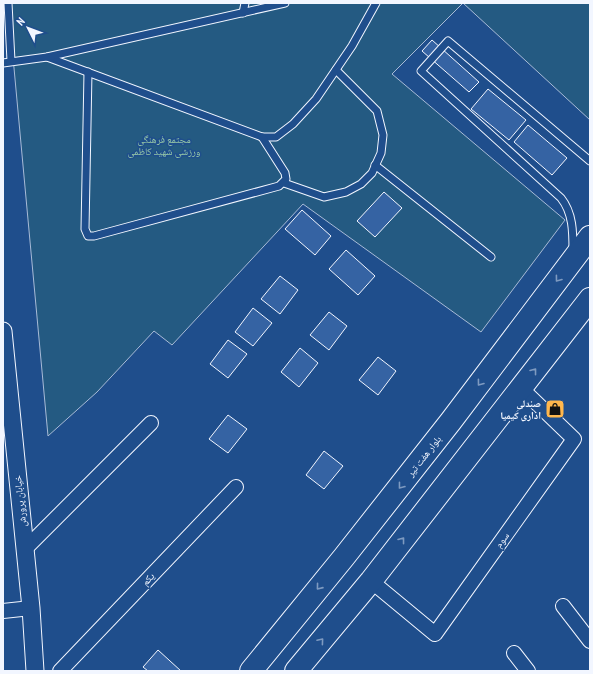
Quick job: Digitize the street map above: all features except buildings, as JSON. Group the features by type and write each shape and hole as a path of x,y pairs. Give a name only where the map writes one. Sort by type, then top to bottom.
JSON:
{"main road":[{"name":"بلوار هفت تیر","path":"251,671 344,558 451,421 590,237"},
{"path":"296,671 371,581 589,302"},
{"path":"451,421 479,442"}],"street":[{"name":"خیابان پرورش","path":"3,331 31,608 35,671"},
{"name":"سوم","path":"371,581 435,634 574,439 521,388"},
{"path":"25,549 151,423"},
{"name":"یکم","path":"60,671 236,487"},
{"path":"563,606 590,641"},
{"path":"3,610 31,608"},
{"path":"514,653 528,671"}],"lane":[{"path":"8,3 11,61"},
{"path":"243,12 245,3"},
{"path":"3,63 47,57 285,3"},
{"path":"47,57 262,137 276,137 293,124 316,99 352,46 376,3"},
{"path":"573,259 573,228 566,205 421,70 448,41 590,161"},
{"path":"284,183 324,197 346,192 361,184 372,172 381,153 383,135 377,111 336,70"},
{"path":"88,72 85,229 88,236 94,236 279,186 284,183 286,179 285,173 262,137"},
{"path":"375,165 491,257"}],"green space":[{"name":"مجتمع فرهنگی ورزشی شهید کاظمی","path":"8,3 463,3 392,74 565,220 481,332 303,204 172,345 154,331 97,392 48,436"},
{"path":"463,3 590,3 590,120"}],"place":[{"name":"صندلی اداری کیمیا","path":"555,409"}]}
